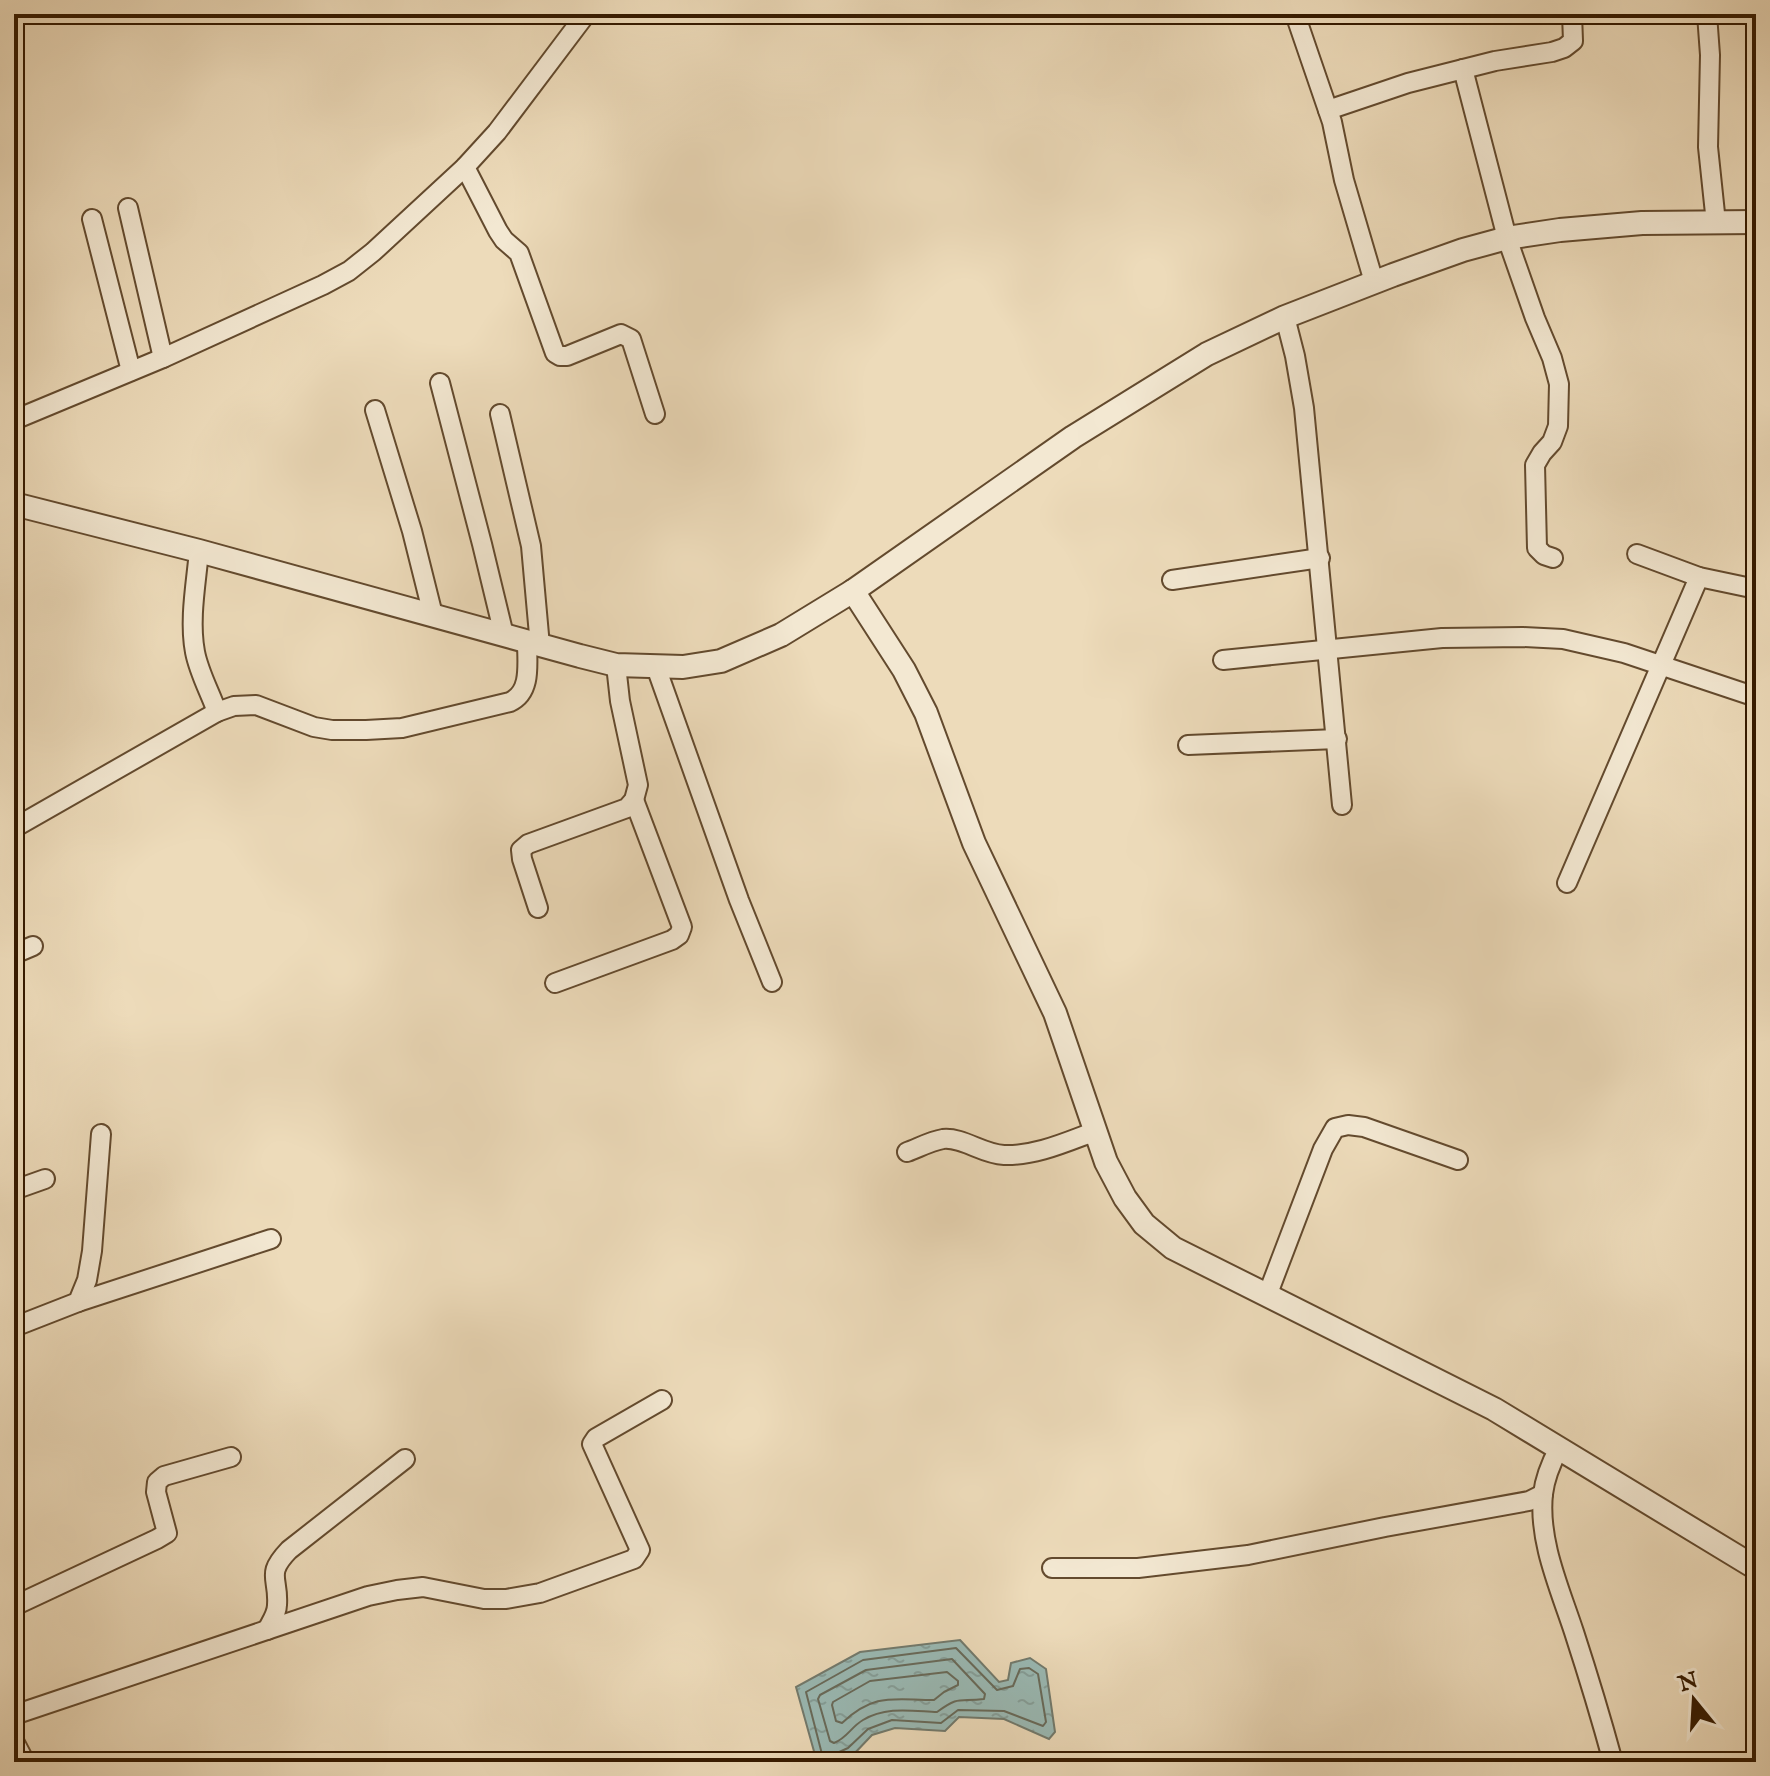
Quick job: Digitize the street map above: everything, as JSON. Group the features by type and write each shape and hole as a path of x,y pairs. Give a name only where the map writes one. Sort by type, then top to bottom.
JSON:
{"street":[{"path":"14,420 163,358 349,271 465,167 497,132 586,14"},
{"path":"1295,14 1328,110 1344,180 1374,282"},
{"path":"1328,110 1408,83 1495,61 1564,48 1573,41 1572,14"},
{"path":"1707,14 1710,55 1708,147 1716,223"},
{"path":"1463,69 1507,238 1559,384 1558,426 1552,442 1535,465 1537,548 1553,558"},
{"path":"465,167 498,231 519,253 555,353 567,356 621,334 626,335 631,339 655,414"},
{"path":"128,208 163,358"},
{"path":"92,219 131,371"},
{"path":"14,504 616,665 683,667 721,661 781,635 853,591 1073,437 1207,354 1285,317 1463,250 1507,238 1642,223 1756,222"},
{"path":"1285,317 1304,408 1342,805"},
{"path":"440,383 504,635"},
{"path":"375,410 412,531 433,615"},
{"path":"14,828 217,712 234,706 256,705 297,722 332,730 402,728 518,698 524,692 534,644 531,546 500,414"},
{"path":"199,551 194,614 195,652 217,712"},
{"path":"1637,554 1699,577 1756,589"},
{"path":"1172,580 1320,558"},
{"path":"1567,883 1699,577"},
{"path":"853,591 904,670 926,713 974,843 1055,1013 1106,1162 1125,1198 1144,1224 1173,1248 1494,1409 1756,1568"},
{"path":"1223,660 1442,638 1563,639 1624,653 1750,695"},
{"path":"538,908 521,850 528,844 627,808 634,800 638,785 620,701 616,665"},
{"path":"656,667 739,900 772,982"},
{"path":"1188,745 1337,739"},
{"path":"555,983 679,935 682,927 634,800"},
{"path":"14,954 33,946"},
{"path":"1267,1296 1323,1149 1335,1128 1348,1125 1364,1127 1458,1160"},
{"path":"907,1152 944,1139 959,1141 983,1152 1002,1155 1031,1153 1096,1131"},
{"path":"78,1302 87,1280 92,1251 101,1134"},
{"path":"14,1190 45,1179"},
{"path":"14,1327 78,1302 271,1239"},
{"path":"14,1715 368,1596 423,1587 484,1599 506,1599 540,1593 634,1559 640,1550 592,1444 596,1438 662,1400"},
{"path":"1559,1448 1548,1468 1543,1494 1543,1523 1550,1560 1613,1762"},
{"path":"14,1606 167,1533 156,1492 157,1482 164,1476 231,1457"},
{"path":"267,1630 277,1604 274,1574 277,1563 289,1550 405,1459"},
{"path":"1052,1568 1138,1568 1248,1555 1529,1501 1543,1494"}],"water":[{"path":"960,1640 999,1682 1008,1680 1011,1663 1030,1658 1046,1669 1055,1732 1049,1739 1004,1719 959,1717 945,1731 895,1728 872,1735 852,1756 817,1762 796,1687 860,1652"}]}
